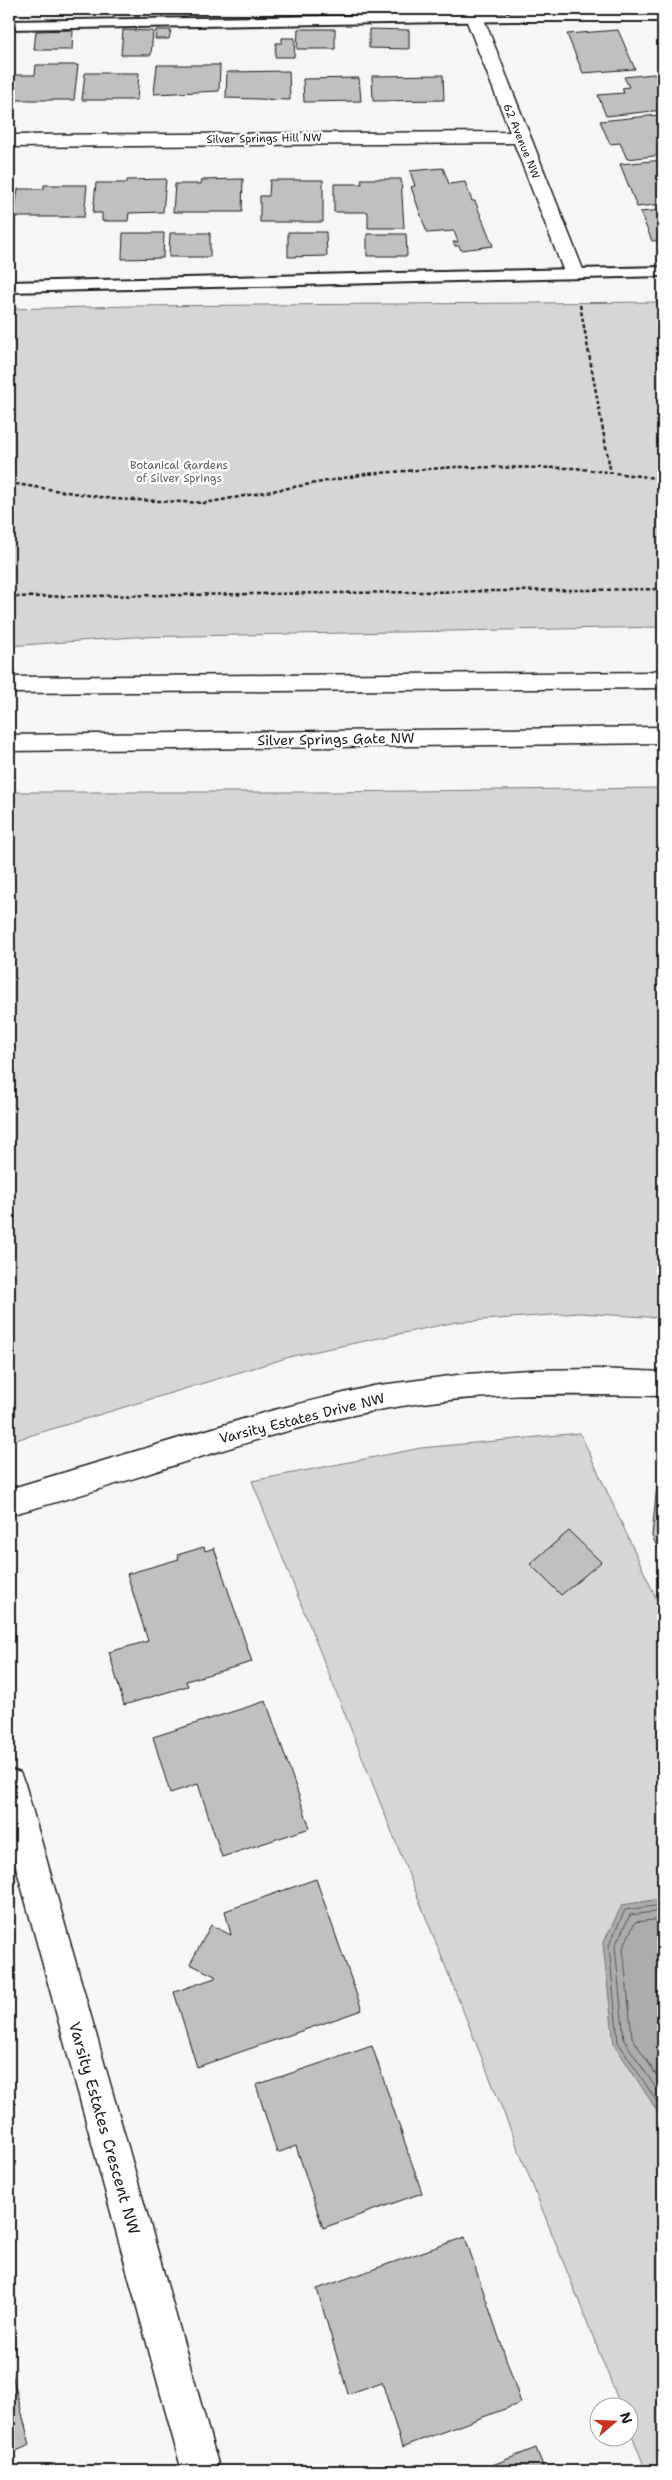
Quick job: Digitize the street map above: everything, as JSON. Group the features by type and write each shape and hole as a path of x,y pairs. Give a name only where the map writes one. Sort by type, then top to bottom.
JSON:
{"street":[{"name":"62 Avenue NW","path":"473,14 574,272"},
{"name":"Silver Springs Hill NW","path":"9,141 520,137"},
{"path":"9,686 96,683 657,679"},
{"name":"Silver Springs Gate NW","path":"9,743 663,735"},
{"name":"Varsity Estates Drive NW","path":"9,1502 267,1424 333,1407 399,1394 466,1385 533,1381 601,1380 663,1384"},
{"name":"Varsity Estates Crescent NW","path":"9,1784 201,2471"}],"lane":[{"path":"9,25 473,14 663,17"},
{"path":"9,287 663,271"}],"path":[{"path":"574,272 611,474"},
{"path":"9,483 113,499 205,504 366,474 455,468 574,468 663,479"},
{"path":"9,597 663,589"}],"green space":[{"name":"Botanical Gardens of Silver Springs","path":"663,302 663,627 135,637 9,646 9,309 130,306"},
{"path":"663,788 663,1318 579,1313 456,1322 293,1356 9,1442 9,792 330,792"},
{"path":"580,1433 663,1613 663,2471 646,2471 637,2448 640,2448 640,2398 617,2398 252,1481 421,1448"}],"water":[{"path":"660,1899 663,1901 663,2120 614,2044 603,1944 622,1905"}],"building":[{"path":"298,29 335,29 335,49 297,49"},
{"path":"369,29 409,30 409,49 369,48"},
{"path":"73,30 72,50 34,50 36,31"},
{"path":"123,30 153,31 151,55 121,55"},
{"path":"156,30 171,30 169,39 155,39"},
{"path":"618,30 635,69 583,73 567,34"},
{"path":"282,38 295,38 294,57 275,57 276,43 282,43"},
{"path":"36,65 78,65 74,100 10,100 14,75 35,75"},
{"path":"157,65 220,65 219,91 154,94"},
{"path":"289,71 290,100 226,98 227,72"},
{"path":"85,73 139,73 137,100 82,100"},
{"path":"663,73 663,110 606,116 598,95 624,93 622,88 629,87 624,77"},
{"path":"443,75 444,100 373,101 372,76"},
{"path":"359,78 361,101 304,102 303,79"},
{"path":"659,115 663,125 663,155 627,159 620,143 610,144 600,121"},
{"path":"663,160 663,204 637,207 620,164"},
{"path":"443,168 449,184 465,182 472,201 475,201 493,246 461,250 453,242 458,242 454,231 427,233 411,187 415,186 410,171"},
{"path":"166,179 163,212 129,213 128,221 102,221 102,213 93,213 96,183 127,183 127,180"},
{"path":"243,179 242,212 173,212 175,184 201,184 202,180"},
{"path":"361,179 401,179 404,228 368,228 368,212 334,212 334,184 362,184"},
{"path":"270,180 323,180 323,222 260,222 260,196 269,196"},
{"path":"44,185 87,185 84,217 14,217 18,189 44,189"},
{"path":"663,210 663,240 652,241 640,212"},
{"path":"288,232 326,232 327,256 288,257"},
{"path":"123,233 164,233 163,258 122,259"},
{"path":"170,233 210,233 210,257 169,257"},
{"path":"367,234 406,234 407,256 367,256"},
{"path":"657,1484 663,1485 663,1559 652,1536"},
{"path":"569,1531 601,1562 561,1595 530,1564"},
{"path":"204,1547 205,1551 214,1548 252,1662 186,1681 188,1686 124,1705 109,1652 148,1641 127,1574 179,1559 177,1555"},
{"path":"266,1701 310,1828 222,1857 198,1784 170,1793 153,1737"},
{"path":"316,1879 362,2010 197,2067 174,1992 215,1978 215,1976 190,1964 211,1925 231,1935 225,1911"},
{"path":"372,2046 422,2193 323,2228 296,2146 277,2153 256,2085"},
{"path":"465,2237 521,2403 402,2447 382,2382 348,2394 317,2289"},
{"path":"9,2362 30,2445 9,2454"},
{"path":"536,2448 545,2471 477,2471"}]}
